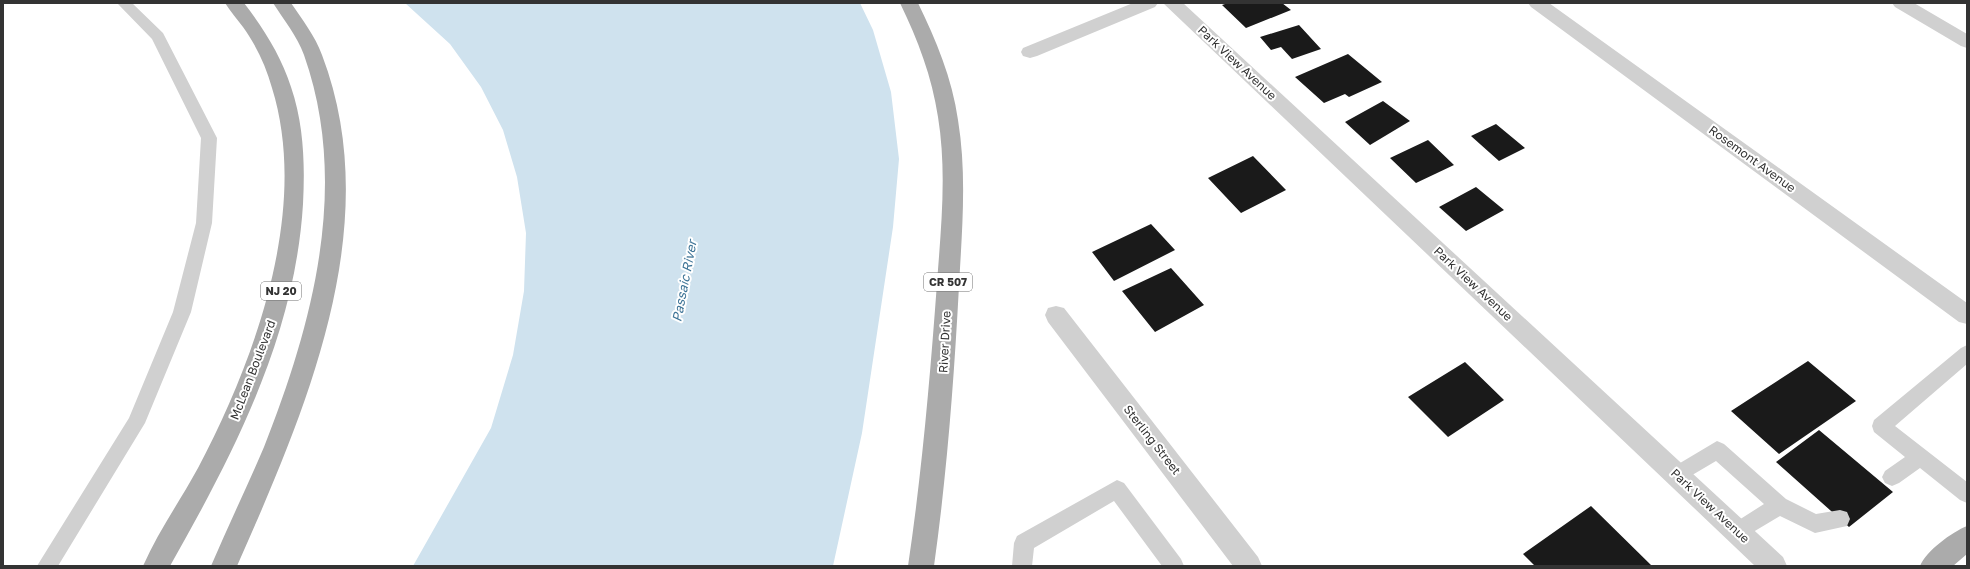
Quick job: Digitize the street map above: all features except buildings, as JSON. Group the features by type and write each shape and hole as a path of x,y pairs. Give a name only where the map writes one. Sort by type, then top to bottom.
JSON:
{"main road":[{"name":"McLean Boulevard","path":"156,566 182,522 217,457 246,396 265,345 280,298 289,250 294,203 294,165 286,96 275,67 261,39 234,3"},
{"path":"224,566 274,451 294,395 312,340 333,238 336,194 335,154 331,118 323,85 312,54 297,25 282,3"},
{"name":"River Drive","path":"909,3 935,63 944,96 951,140 952,182 944,370 937,452 921,566"},
{"path":"145,566 182,522"},
{"path":"1934,566 1967,538"}],"street":[{"path":"1030,52 1149,3"},
{"name":"Park View Avenue","path":"1172,3 1774,566"},
{"name":"Rosemont Avenue","path":"1537,3 1967,315"},
{"path":"1901,3 1967,42"},
{"name":"Sterling Street","path":"1056,315 1249,566"}],"lane":[{"path":"47,566 136,423 182,312 204,223 208,138 158,36 124,3"},
{"path":"1967,353 1881,426 1967,494"},
{"path":"1677,475 1717,450 1779,505 1815,524 1840,518"},
{"path":"1892,477 1920,457"},
{"path":"1022,566 1024,543 1117,489 1174,566"},
{"path":"1738,532 1779,505"}],"water":[{"name":"Passaic River","path":"405,3 860,3 873,30 891,92 899,159 893,227 862,433 833,566 413,566 491,428 513,355 524,291 526,233 517,177 503,130 481,87 450,44"}]}
